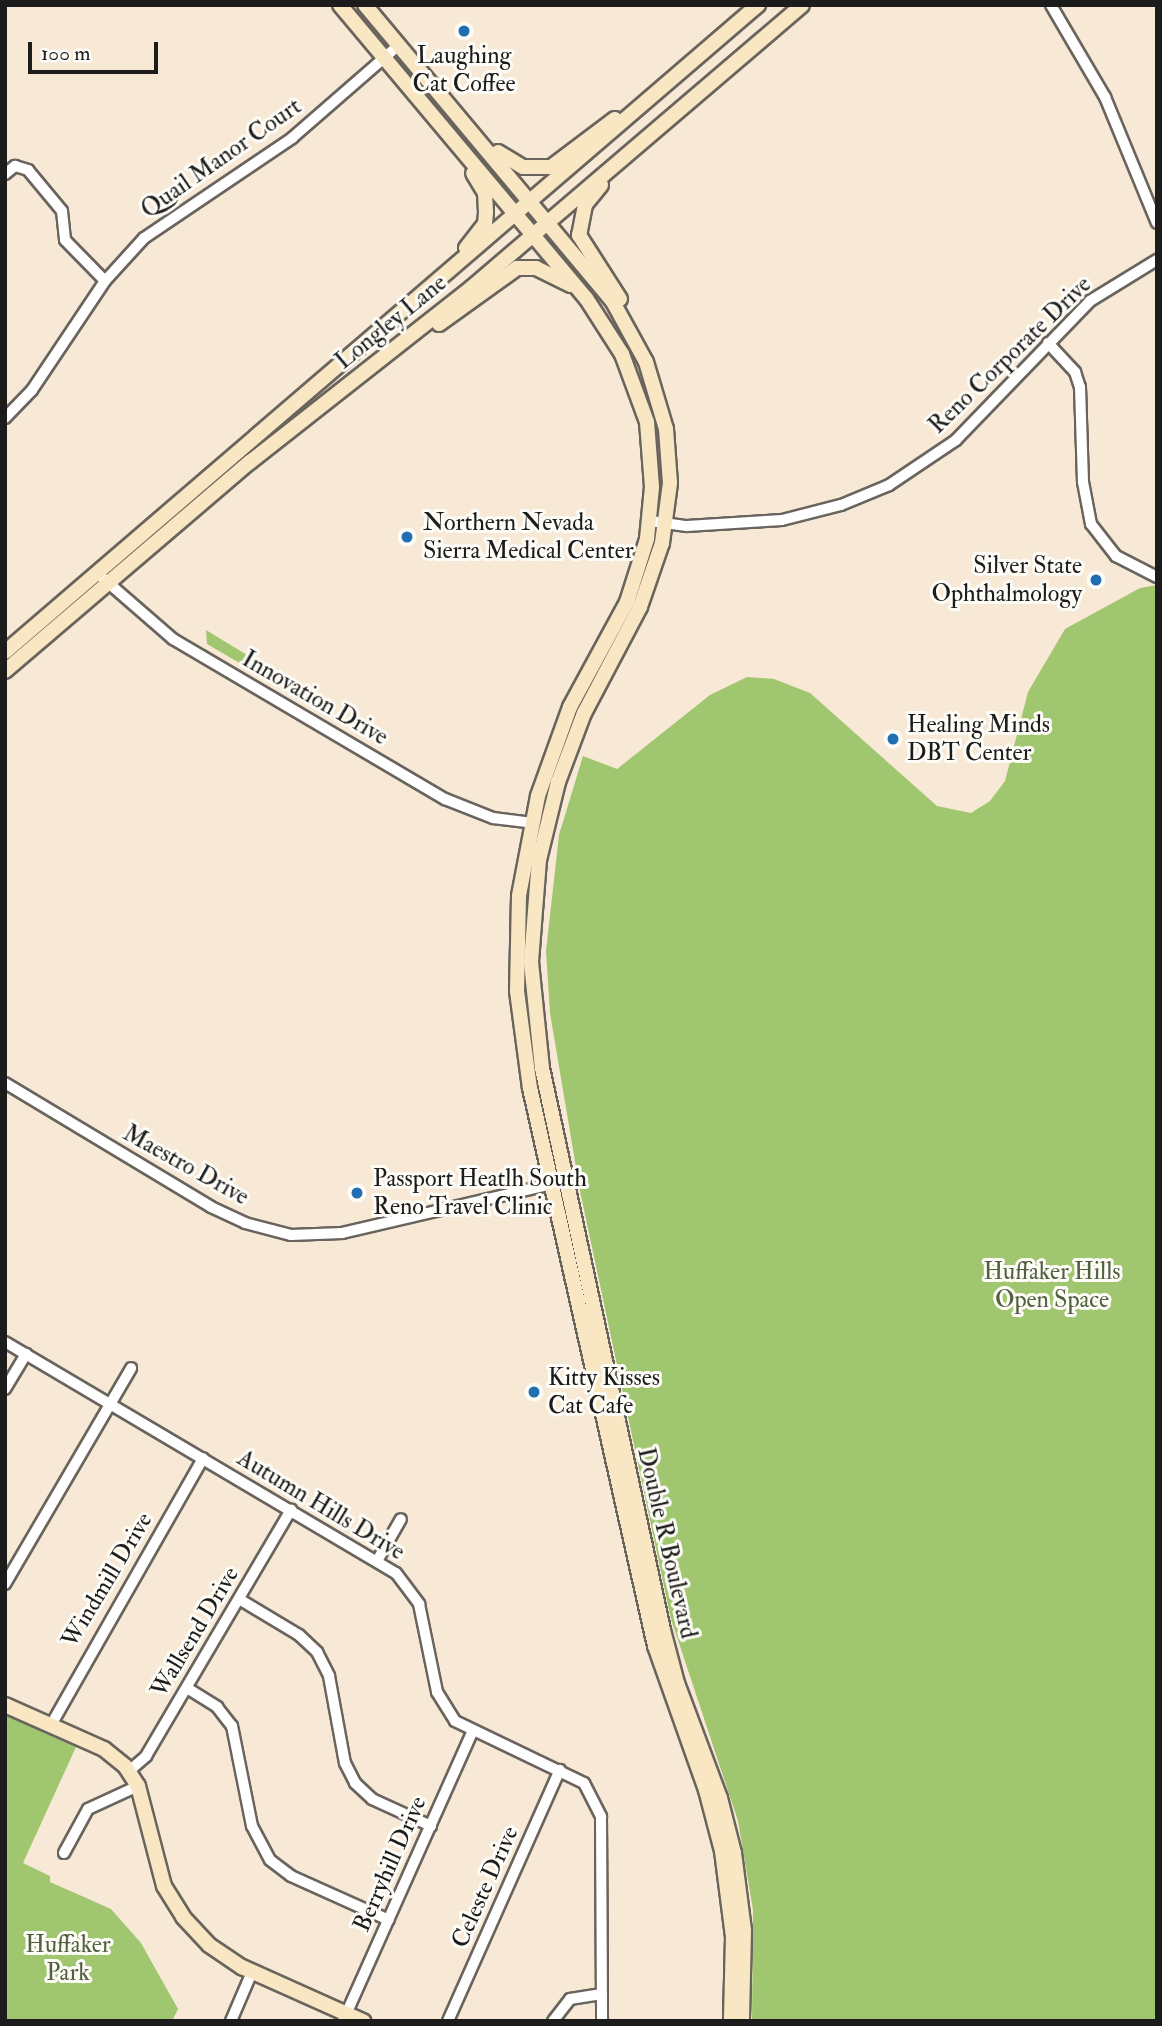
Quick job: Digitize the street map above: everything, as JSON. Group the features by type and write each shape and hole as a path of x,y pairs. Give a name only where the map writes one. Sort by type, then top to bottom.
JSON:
{"main road":[{"path":"340,5 413,91 425,118 480,183 487,203 479,233 437,282"},
{"path":"365,5 469,126 514,163 542,169 563,159 647,95 663,89"},
{"name":"Longley Lane","path":"5,652 412,336 663,89 758,5"},
{"name":"Longley Lane","path":"5,671 103,578 437,282 623,158 802,5"},
{"name":"Double R Boulevard","path":"413,91 527,223 586,298 615,341 642,403 651,452 650,521 633,586 561,728 531,823 519,896 517,991 530,1088 559,1182 668,1650 713,1776 734,1853 744,1930 742,2021"},
{"name":"Double R Boulevard","path":"469,126 542,211 629,327 653,379 666,429 670,483 666,523 644,598 569,748 539,860 531,936 534,1015 559,1182 660,1665 706,1790 722,1851 733,1937 731,2021"},
{"path":"623,158 585,205 578,226 582,243 617,291 629,327"},
{"path":"412,336 461,310 517,268 554,274 586,298"},
{"path":"5,1705 104,1749 129,1771 138,1786 152,1850 172,1901 209,1945 252,1972 345,2017 363,2021"}],"street":[{"path":"1051,5 1105,97 1157,223"},
{"name":"Quail Manor Court","path":"5,418 32,390 105,281 161,224 292,138 399,45"},
{"path":"5,174 15,166 28,170 62,211 65,240 105,281"},
{"name":"Reno Corporate Drive","path":"650,521 728,526 782,520 872,493 956,440 1048,343 1105,290 1157,260"},
{"path":"1048,343 1075,372 1080,387 1084,500 1091,524 1116,556 1157,577"},
{"name":"Innovation Drive","path":"103,578 173,639 445,799 493,818 531,823"},
{"name":"Maestro Drive","path":"5,1083 211,1207 279,1233 330,1235 559,1182"},
{"name":"Autumn Hills Drive","path":"5,1342 377,1561 413,1592 424,1616 441,1702 455,1721 472,1732 560,1769 584,1783 599,1807 602,2021"},
{"path":"5,1389 26,1354"},
{"path":"5,1584 131,1368"},
{"name":"Windmill Drive","path":"51,1725 203,1458"},
{"name":"Wallsend Drive","path":"129,1771 146,1756 291,1510"},
{"path":"377,1561 401,1519"},
{"path":"239,1599 299,1635 317,1652 329,1676 345,1763 355,1783 372,1799 430,1826"},
{"path":"187,1688 217,1707 232,1726 252,1826 270,1860 290,1876 389,1920"},
{"name":"Berryhill Drive","path":"345,2017 472,1732"},
{"name":"Celeste Drive","path":"448,2021 560,1769"},
{"path":"64,1853 84,1813 138,1786"},
{"path":"231,2021 252,1972"},
{"path":"553,2021 570,1999 602,1994"}],"green space":[{"name":"Huffaker Hills Open Space","path":"1157,585 1157,2021 752,2021 753,1910 738,1821 671,1619 580,1191 550,1013 546,951 559,835 583,756 617,769 710,695 747,677 774,679 810,693 937,806 971,813 990,801 1005,781 1028,692 1065,629 1140,588"},
{"path":"206,630 275,672 270,681 207,644"},
{"name":"Huffaker Park","path":"5,1715 76,1747 23,1863 50,1876 50,1882 111,1909 141,1943 178,2009 172,2021 5,2021"}],"place":[{"name":"Laughing Cat Coffee","path":"464,31"},
{"name":"Northern Nevada Sierra Medical Center","path":"407,537"},
{"name":"Silver State Ophthalmology","path":"1096,580"},
{"name":"Healing Minds DBT Center","path":"893,739"},
{"name":"Passport Heatlh South Reno Travel Clinic","path":"357,1193"},
{"name":"Kitty Kisses Cat Cafe","path":"534,1392"}]}
